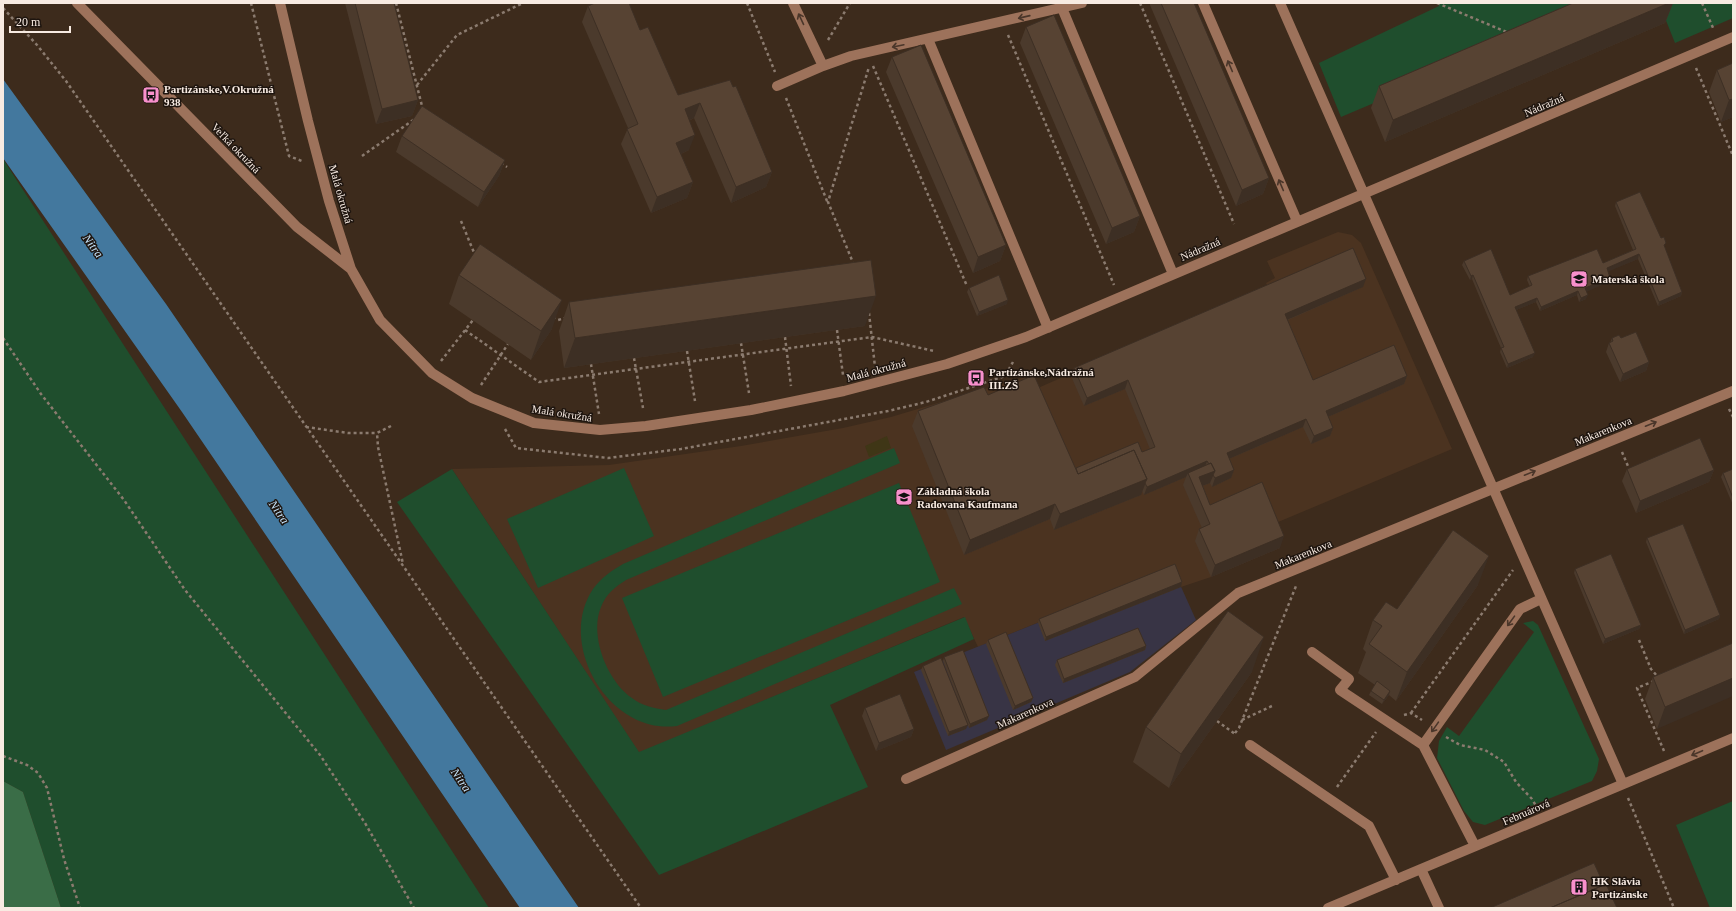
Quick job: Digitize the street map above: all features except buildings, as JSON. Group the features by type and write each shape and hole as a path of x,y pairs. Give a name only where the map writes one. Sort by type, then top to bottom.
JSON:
{"street":[{"name":"Veľká okružná","path":"76,3 297,227 350,269"},
{"name":"Malá okružná","path":"280,3 329,201 350,269 380,320 432,373 472,398 534,423 600,430 646,426 751,410 844,392 947,364 1048,328"},
{"path":"793,3 823,66"},
{"path":"778,82 851,56 1082,3"},
{"path":"1203,3 1297,221"},
{"path":"1280,3 1623,784"},
{"path":"1062,8 1173,274"},
{"name":"Nádražná","path":"1048,328 1733,37"},
{"path":"928,39 1048,328"},
{"name":"Makarenkova","path":"906,779 1135,677 1238,593 1733,391"},
{"path":"1423,745 1520,609 1541,599"},
{"path":"1312,652 1349,679 1340,690 1423,745 1475,846"},
{"name":"Februárová","path":"1328,908 1733,738"},
{"path":"1250,745 1369,826 1396,880"},
{"path":"1421,869 1439,908"}],"path":[{"path":"251,3 289,156 308,162"},
{"path":"396,3 424,112"},
{"path":"417,86 457,35 523,3"},
{"path":"747,3 778,82 856,268"},
{"path":"826,44 850,3"},
{"path":"1140,3 1234,224"},
{"path":"1438,3 1516,36"},
{"path":"1702,3 1714,32"},
{"path":"3,8 37,45 66,82 641,908"},
{"path":"1002,22 1114,286"},
{"path":"828,202 870,61 967,286"},
{"path":"1696,68 1733,156"},
{"path":"362,156 417,117"},
{"path":"494,159 507,167"},
{"path":"461,221 478,261"},
{"path":"868,306 876,370"},
{"path":"551,315 558,320 566,318"},
{"path":"441,361 473,320"},
{"path":"465,330 539,382 872,338 939,352"},
{"path":"837,330 843,375"},
{"path":"784,337 791,386"},
{"path":"3,338 41,394 124,500 185,590 320,755 365,823 414,908"},
{"path":"741,343 749,393"},
{"path":"479,387 508,344"},
{"path":"687,351 695,401"},
{"path":"634,358 643,408"},
{"path":"591,364 599,414"},
{"path":"1728,406 1733,417"},
{"path":"306,427 348,433 377,433 391,426"},
{"path":"377,433 378,447 403,566"},
{"path":"1621,451 1632,477"},
{"path":"1411,713 1504,582 1524,558"},
{"path":"1217,721 1235,734 1304,566"},
{"path":"1639,640 1651,670 1659,679 1637,688 1665,753"},
{"path":"1242,720 1274,704"},
{"path":"1329,799 1384,720"},
{"path":"1434,729 1460,745 1485,750 1504,762 1516,782 1537,807"},
{"path":"3,756 27,765 38,773 47,788 64,859 80,908"},
{"path":"1623,784 1674,908"}],"shaded area":[{"name":"Základná škola Radovana Kaufmana","path":"1338,232 1352,235 1361,243 1452,449 1271,525 1211,577 1181,587 1037,623 978,647 964,617 639,753 452,469 609,465 741,446 843,428 891,417 1025,377 1031,391 1270,291 1266,283 1275,278 1267,261"},
{"path":"1173,569 1196,620 1130,672 946,750 914,672"}],"green space":[{"path":"1438,3 1610,3 1341,117 1319,63 1439,6"},
{"path":"1659,3 1733,3 1733,18 1675,43"},
{"path":"3,159 489,908 61,908 23,792 3,781"},
{"path":"894,448 900,463 626,580 618,585 605,598 598,618 597,631 599,644 608,669 615,681 636,701 648,706 666,710 954,588 962,604 677,726 652,725 630,716 611,701 596,682 585,659 581,635 583,611 593,589 603,578 623,564"},
{"path":"624,468 654,536 538,588 507,519"},
{"path":"452,469 639,752 965,617 974,639 830,705 868,787 659,875 397,502"},
{"path":"899,483 940,582 663,697 622,598"},
{"path":"1533,621 1538,625 1599,759 1597,771 1592,781 1485,825 1473,822 1464,811 1437,758 1439,741 1447,727 1459,736 1534,632 1523,623"},
{"path":"3,781 23,792 61,908 3,908"},
{"path":"1733,801 1733,908 1710,908 1676,825"}],"sand":[{"path":"887,436 891,448 869,457 865,446"}],"water":[{"name":"Nitra","path":"3,79 166,304 579,908 520,908 182,412 3,158"}],"place":[{"name":"Partizánske,V.Okružná 938","path":"151,95"},
{"name":"Materská škola","path":"1579,279"},
{"name":"Partizánske,Nádražná III.ZŠ","path":"976,378"},
{"name":"Základná škola Radovana Kaufmana","path":"904,497"},
{"name":"HK Slávia Partizánske","path":"1579,887"}]}
